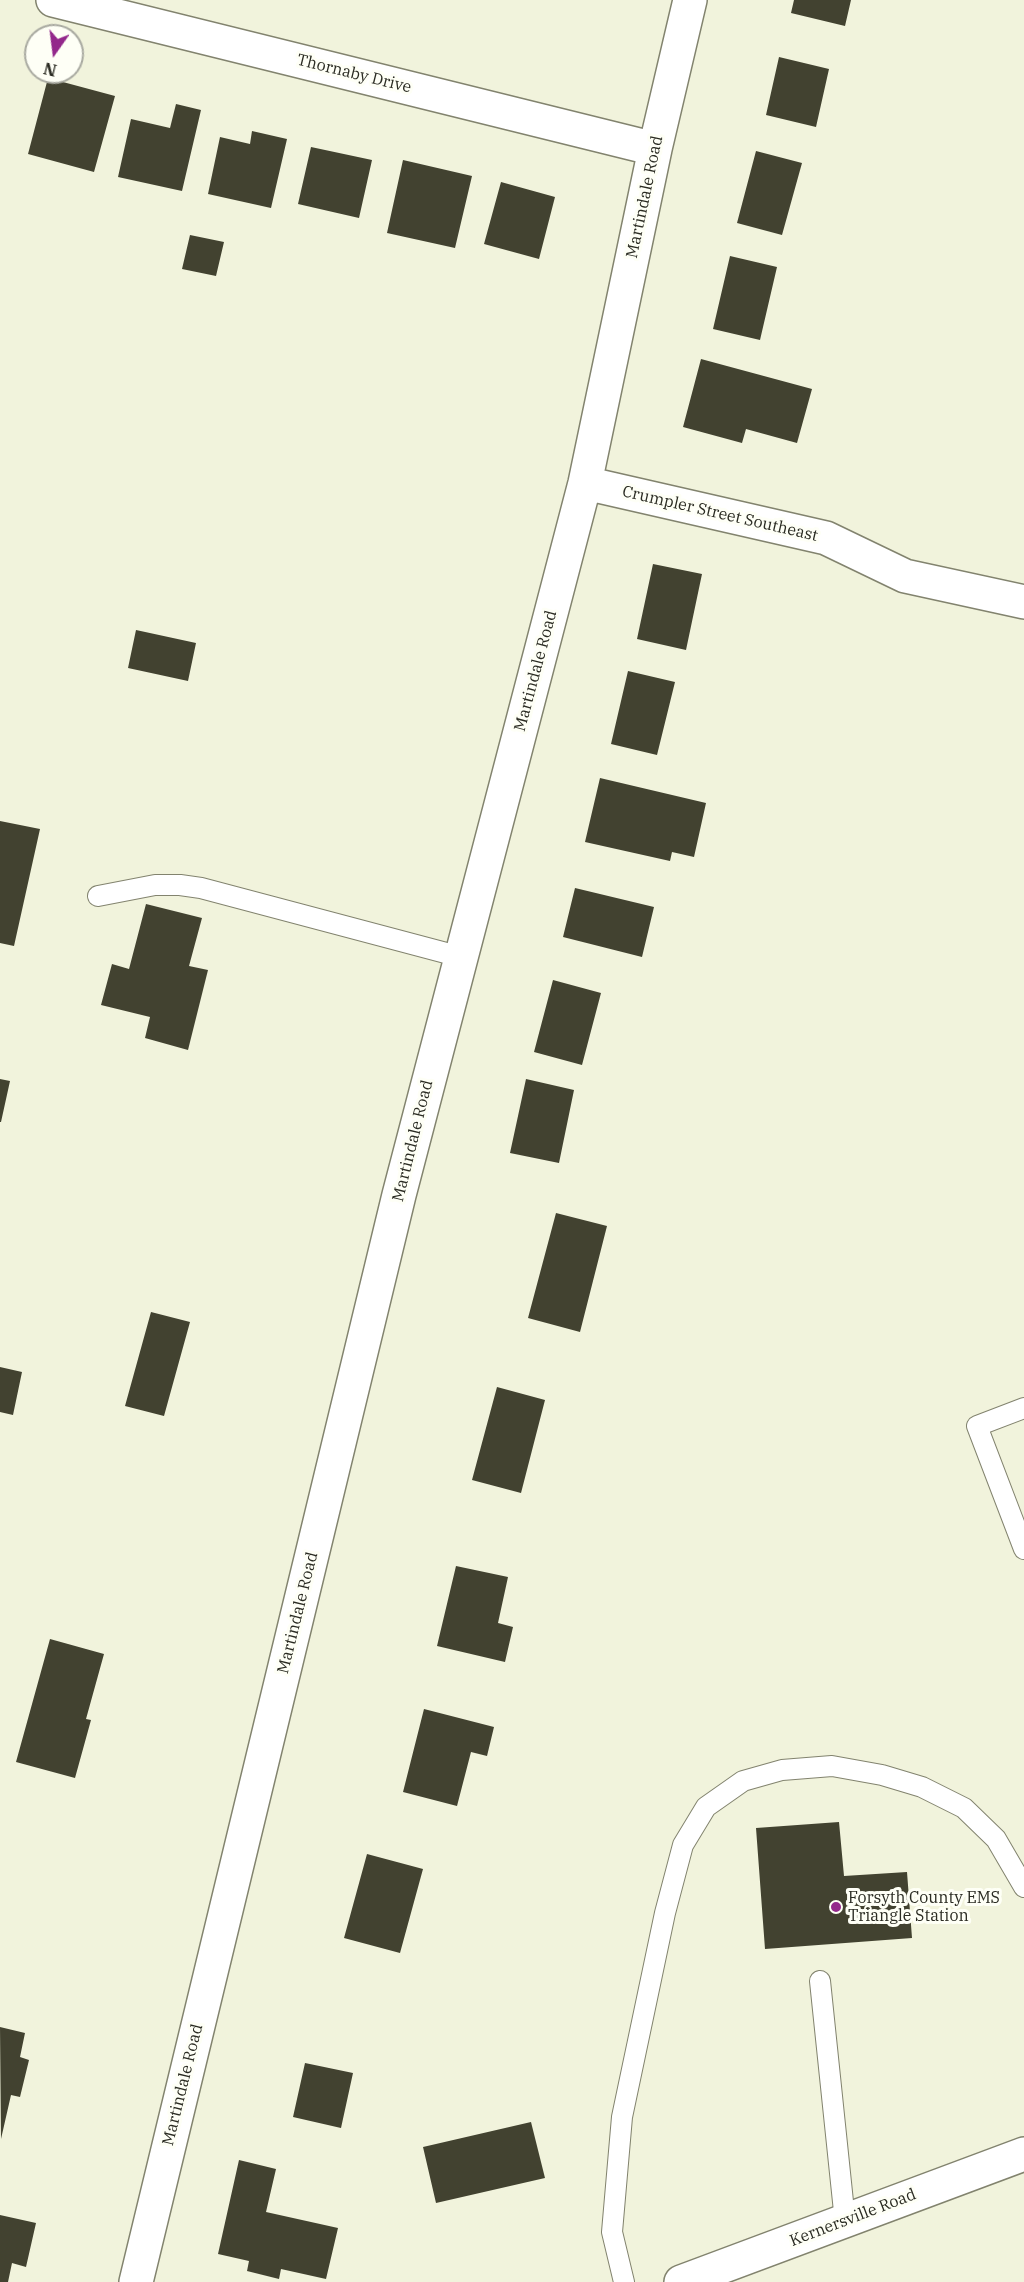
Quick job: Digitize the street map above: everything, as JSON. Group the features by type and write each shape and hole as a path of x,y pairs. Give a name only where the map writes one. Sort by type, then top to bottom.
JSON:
{"street":[{"name":"Thornaby Drive","path":"53,0 654,149"},
{"name":"Martindale Road","path":"136,2282 396,1207 585,483 654,149 690,0"},
{"name":"Crumpler Street Southeast","path":"585,483 826,538 905,576 1024,602"},
{"name":"Kernersville Road","path":"681,2282 1024,2154"}],"lane":[{"path":"98,896 155,885 201,888 461,957"},
{"path":"1024,1408 977,1426 1024,1549"},
{"path":"624,2282 612,2232 622,2117 665,1913 683,1845 706,1807 743,1781 782,1770 832,1766 882,1775 922,1787 964,1808 996,1839 1024,1887"},
{"path":"820,1981 845,2221"}],"building":[{"path":"794,0 851,0 845,26 791,13"},
{"path":"779,57 829,69 816,127 766,115"},
{"path":"46,84 70,84 115,96 94,172 28,154"},
{"path":"176,104 201,110 182,191 118,177 131,119 170,128"},
{"path":"252,131 287,139 271,208 208,194 220,137 250,144"},
{"path":"311,147 372,160 359,218 298,204"},
{"path":"756,151 802,163 782,235 737,223"},
{"path":"403,160 472,176 455,248 387,233"},
{"path":"501,182 555,197 539,259 484,244"},
{"path":"190,235 224,242 216,276 182,269"},
{"path":"730,256 777,267 760,340 713,329"},
{"path":"701,359 812,389 797,443 746,429 742,443 683,427"},
{"path":"653,564 702,574 686,650 637,639"},
{"path":"136,630 196,643 188,681 128,668"},
{"path":"628,671 675,682 657,755 611,744"},
{"path":"600,778 706,803 694,857 672,852 670,861 585,842"},
{"path":"0,821 40,829 14,946 0,943"},
{"path":"575,888 654,907 642,957 563,937"},
{"path":"146,904 202,918 189,966 208,970 188,1050 145,1038 150,1017 101,1005 112,964 129,969"},
{"path":"553,980 601,993 582,1065 534,1052"},
{"path":"0,1079 10,1081 1,1122 0,1122"},
{"path":"526,1079 574,1090 559,1163 510,1153"},
{"path":"556,1213 607,1226 580,1332 528,1318"},
{"path":"151,1312 190,1322 164,1416 125,1406"},
{"path":"0,1367 22,1372 13,1415 0,1412"},
{"path":"497,1387 545,1400 521,1493 472,1480"},
{"path":"456,1566 508,1577 498,1623 513,1627 505,1662 437,1646"},
{"path":"50,1639 104,1654 86,1719 91,1720 75,1778 16,1762"},
{"path":"424,1709 494,1727 487,1756 471,1752 457,1806 403,1792"},
{"name":"Forsyth County EMS Triangle Station","path":"839,1822 844,1876 907,1872 912,1938 765,1949 756,1828"},
{"path":"367,1854 423,1869 400,1953 344,1938"},
{"path":"0,2027 25,2033 20,2057 29,2060 20,2097 11,2095 1,2139"},
{"path":"305,2063 353,2073 341,2128 293,2117"},
{"path":"531,2122 545,2178 436,2203 423,2147"},
{"path":"239,2160 276,2169 266,2212 338,2228 326,2279 281,2269 279,2279 247,2271 249,2261 218,2254"},
{"path":"0,2215 36,2223 26,2267 12,2263 8,2282 0,2282"}],"place":[{"name":"Forsyth County EMS Triangle Station","path":"836,1907"}]}
